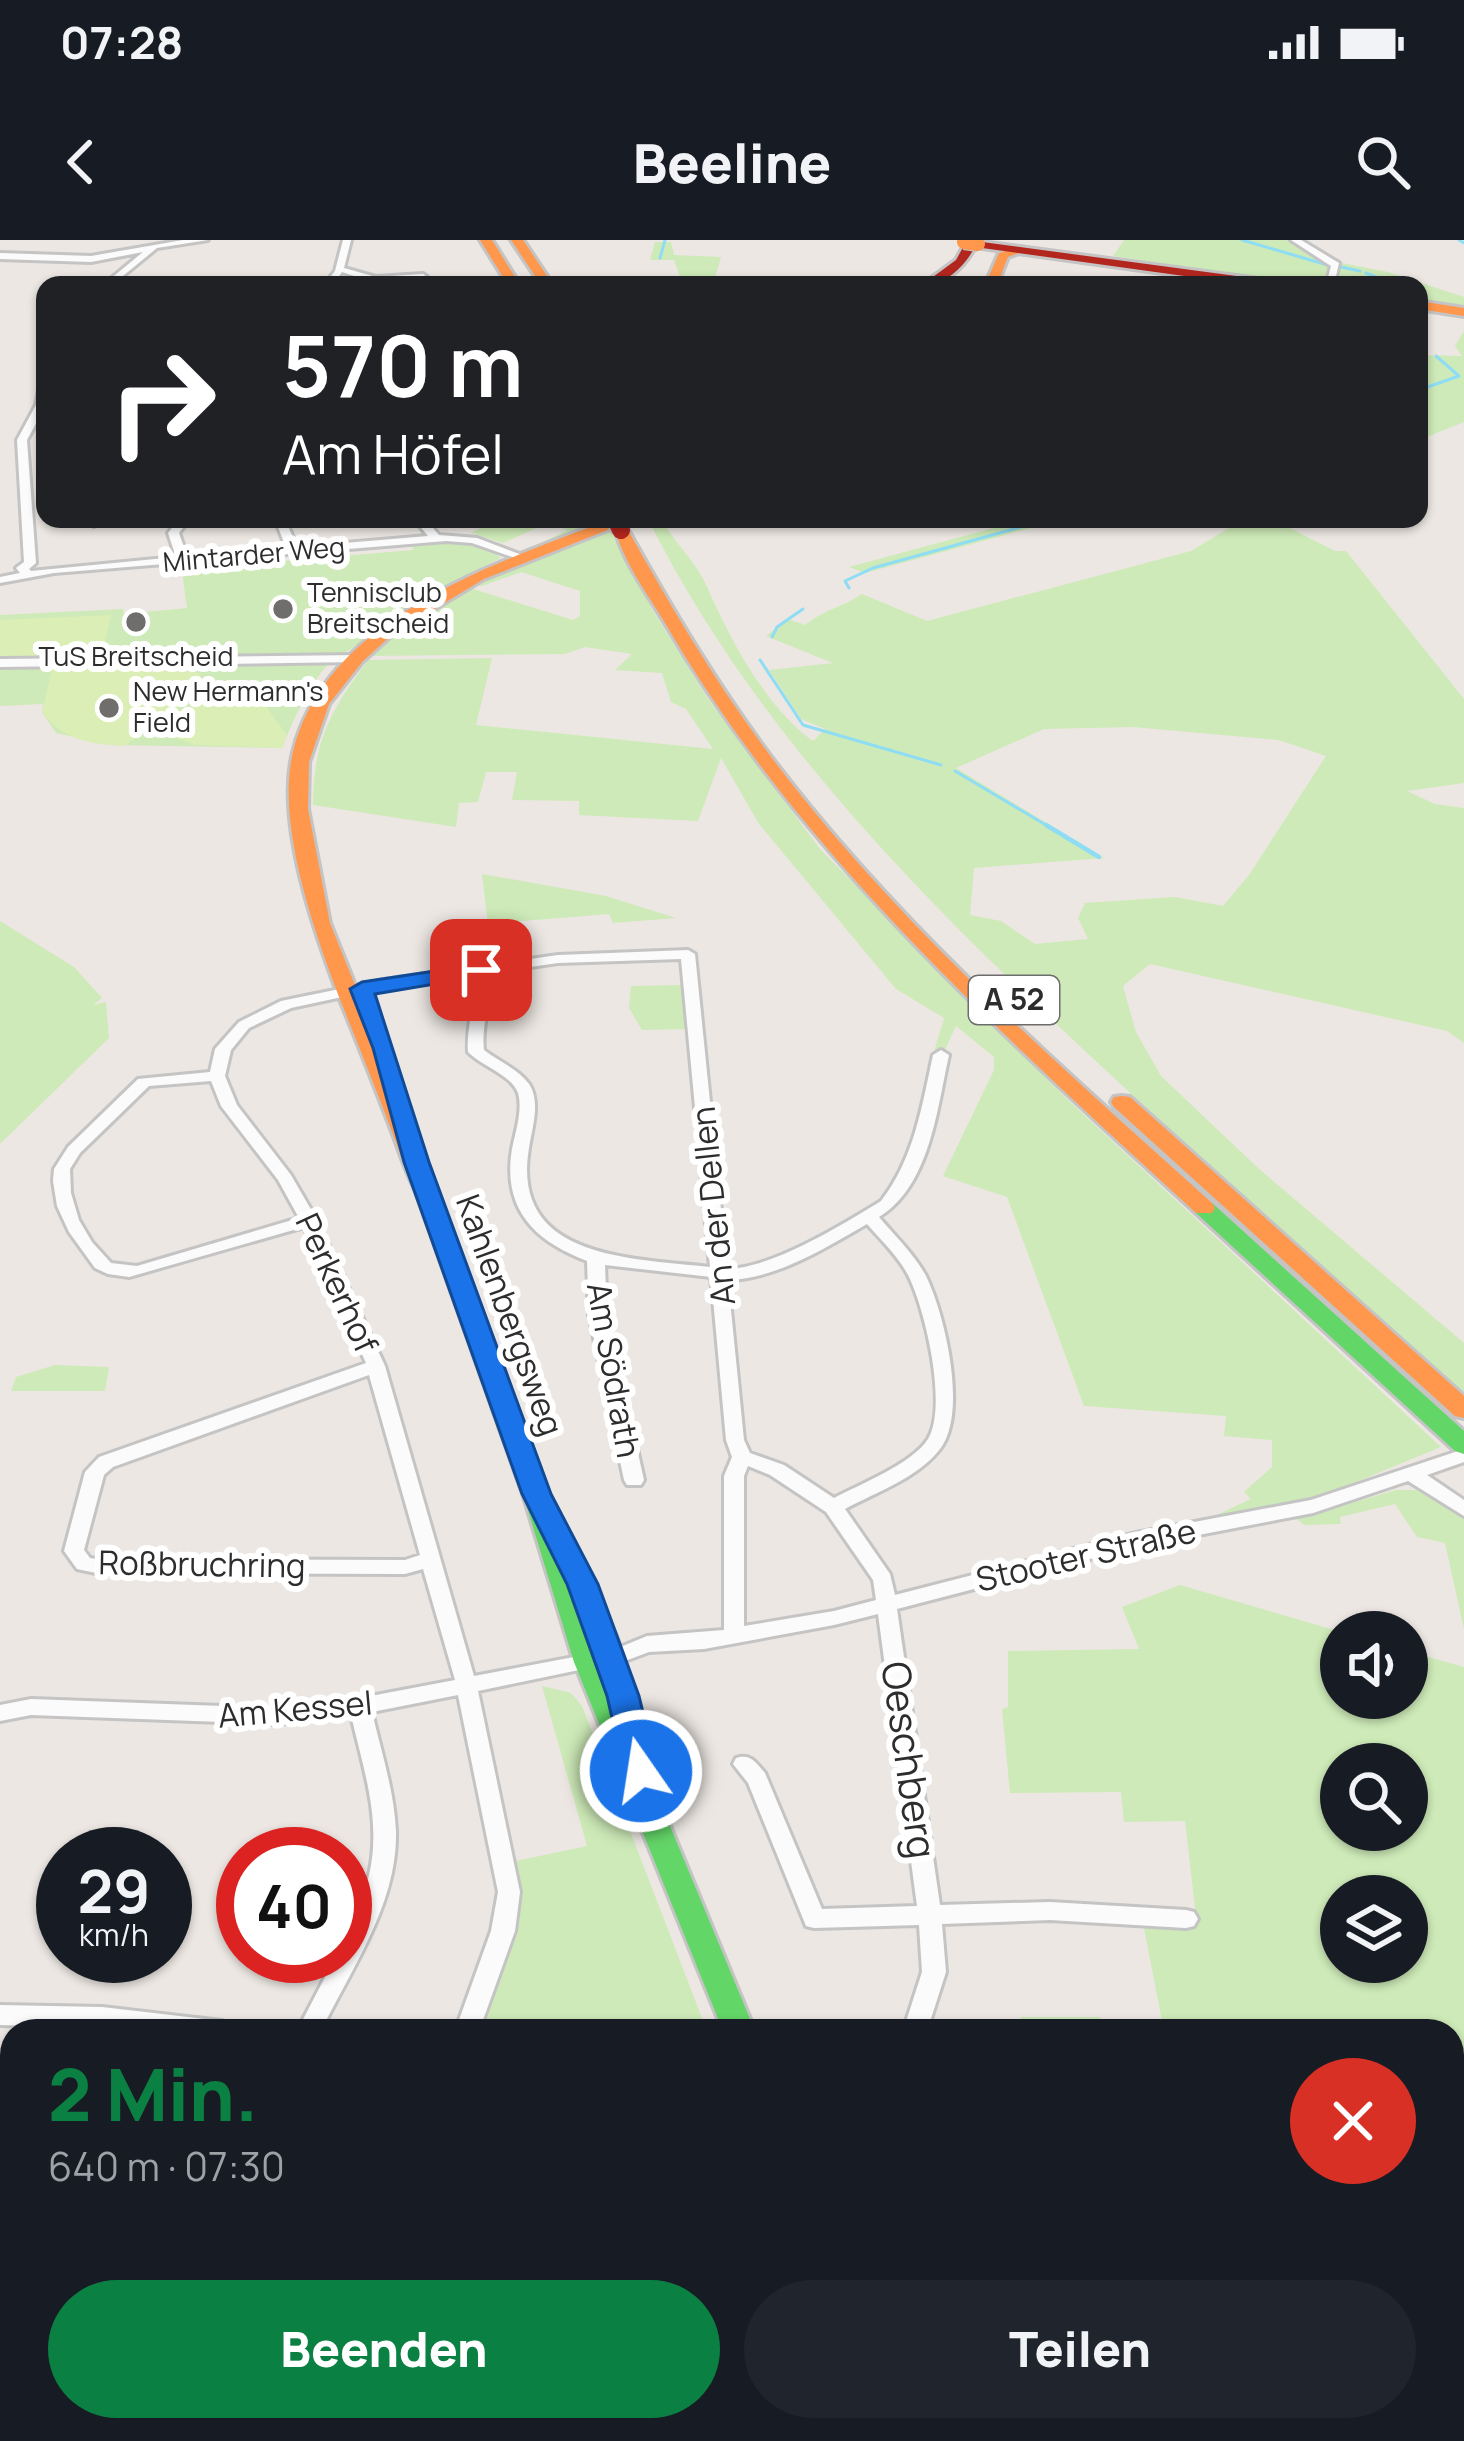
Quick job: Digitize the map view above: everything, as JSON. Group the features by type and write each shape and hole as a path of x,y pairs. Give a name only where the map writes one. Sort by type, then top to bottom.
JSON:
{"main road":[{"path":"543,240 545,276"},
{"path":"496,243 535,276"},
{"path":"496,243 510,276"},
{"path":"496,243 518,276"},
{"path":"982,245 989,276"},
{"path":"941,276 982,245 1106,254 1225,276"},
{"path":"1428,306 1464,312"},
{"name":"Kahlenbergsweg","path":"611,528 524,558 425,606 358,658 321,704 300,762 299,809 320,923 384,1048 416,1162 649,1804 734,2019"},
{"name":"A 52","path":"630,528 662,609 734,722 851,863 1058,1074 1464,1445"},
{"name":"A 52","path":"632,528 718,660 813,788 872,855 1082,1065 1464,1410"}],"street":[{"path":"0,256 91,259 154,244 204,240"},
{"path":"335,276 347,240"},
{"path":"1294,240 1336,265 1333,276"},
{"path":"117,276 154,244"},
{"path":"340,269 363,276"},
{"path":"28,568 22,440 36,417"},
{"path":"22,440 36,440"},
{"path":"23,476 36,475"},
{"path":"25,514 36,513"},
{"path":"177,528 173,532 183,561"},
{"path":"284,528 293,551"},
{"path":"426,528 434,538"},
{"name":"Mintarder Weg","path":"0,580 28,568 183,561 434,538 473,540 524,558"},
{"path":"0,663 358,658"},
{"name":"An der Dellen","path":"481,970 558,959 688,954 735,1440 742,1457 734,1476 734,1636"},
{"path":"309,1220 138,1271 119,1272 102,1265 61,1202 62,1169 135,1088 164,1077 217,1076 224,1049 262,1013 355,990 481,970"},
{"name":"Am Södrath","path":"481,970 484,983 473,1039 476,1052 519,1082 528,1098 519,1190 544,1228 596,1260 641,1269 721,1274"},
{"path":"721,1274 744,1274 887,1205 901,1186 926,1121 941,1055"},
{"name":"Perkerhof","path":"217,1076 229,1106 285,1179 309,1220 376,1366 467,1687 509,1892 503,1931 471,2019"},
{"path":"742,1457 777,1470 833,1507 927,1452 946,1420 945,1392 923,1293 915,1273 870,1216"},
{"name":"Am Södrath","path":"596,1260 598,1315 634,1480"},
{"name":"Roßbruchring","path":"376,1366 106,1462 95,1472 74,1551 84,1564 96,1566 405,1567 430,1559"},
{"name":"Stooter Straße","path":"598,1660 650,1658 704,1641 888,1605 1136,1540 1312,1506 1464,1455"},
{"path":"1422,1470 1464,1509"},
{"name":"Oeschberg","path":"833,1507 884,1579 930,1916 934,1972 919,2019"},
{"name":"Am Kessel","path":"0,1713 31,1707 214,1717 360,1706 598,1660"},
{"path":"316,2019 371,1901 384,1851 381,1807 360,1706"},
{"path":"744,1764 757,1779 814,1918 1050,1910 1186,1919"},
{"path":"0,2015 119,2019"}],"green space":[{"path":"1124,240 1290,240 1332,264 1328,276 1243,276 1113,256"},
{"path":"655,242 671,242 674,255 721,257 716,276 680,276 674,260 650,260"},
{"path":"1337,262 1400,276 1336,276"},
{"path":"1428,285 1464,297 1464,309 1428,303"},
{"path":"1464,331 1464,422 1428,436 1428,355 1462,356 1455,346"},
{"path":"481,528 537,528 503,543 471,533"},
{"path":"562,528 585,528 533,547 567,530"},
{"path":"612,528 652,609 707,697 820,849 1067,1099 1441,1447 1327,1494 1208,1519 1251,1499 1244,1492 1272,1467 1272,1440 1224,1436 1226,1416 1084,1406 1007,1197 943,1176 994,1070 994,1057 956,1026 943,1054 934,1052 944,1018 896,989 759,824 721,758 698,821 579,815 579,801 512,800 517,772 486,772 478,802 459,803 456,827 313,805 317,762 327,727 368,660 492,658 476,725 713,749 686,709 671,702 662,673 615,670 632,654 585,647 565,654 366,656 423,612 467,587 573,620 580,616 580,591 521,572 482,586 474,584"},
{"path":"653,528 667,528 698,571 765,692 813,741 825,729 801,719 769,670 833,663 766,636 788,619 805,625 862,594 927,621 1191,551 1229,528 1290,528 1335,551 1346,551 1464,699 1464,783 1407,791 1435,804 1464,808 1464,1043 1447,1031 1150,964 1123,986 1136,1032 1161,1076 1258,1168 1464,1343 1464,1392 1132,1094 960,930 842,804 736,668","holes":["1133,727 1279,740 1326,756 1249,875 1223,906 1175,897 1085,903 1078,918 1088,939 1035,944 1001,921 970,915 974,868 1104,858 956,768 1044,729"]},
{"path":"994,528 1031,528 865,573 849,567"},
{"path":"450,540 488,547 501,558 436,593 334,660 311,688 282,748 109,745 56,733 42,712 43,704 0,706 0,615 123,609 124,614 187,608 181,564 256,557 258,563 413,550 412,542"},
{"path":"111,615 102,656 0,660 0,620"},
{"name":"New Hermann's Field","path":"53,665 152,666 199,673 203,681 173,712 231,693 258,696 287,735 282,748 195,745 149,728 124,746 78,739 58,729 42,712"},
{"path":"482,874 606,896 676,918 613,923 609,914 488,924"},
{"path":"0,921 74,967 102,998 93,1005 106,1002 109,1038 0,1144"},
{"path":"682,985 686,1029 642,1030 629,1008 631,986"},
{"path":"55,1365 109,1367 105,1391 11,1391 16,1377"},
{"path":"1396,1490 1417,1490 1464,1514 1464,1629 1445,1543 1417,1537 1395,1504 1340,1517 1341,1524 1304,1525 1297,1519"},
{"path":"1180,1585 1320,1626 1320,1719 1428,1719 1428,1657 1464,1667 1464,2019 1162,2019 1143,1923 1197,1925 1185,1821 1124,1822 1121,1792 1010,1793 1002,1709 1008,1707 1008,1651 1139,1649 1122,1607"},
{"path":"542,1686 571,1693 582,1706 702,2019 486,2019 515,1926 516,1861 587,1846"},
{"path":"1100,2017 1101,2019 1021,2019"}],"waterway":[{"path":"660,258 665,240"},
{"path":"1242,240 1331,266"},
{"path":"1459,240 1464,243"},
{"path":"1341,267 1360,271"},
{"path":"1366,273 1374,276"},
{"path":"1428,387 1459,376 1436,356"},
{"path":"849,588 845,581 873,568 1017,528"},
{"path":"772,637 777,627 803,609"},
{"path":"760,660 803,725 941,765"},
{"path":"955,771 1049,827"},
{"path":"1049,827 1099,857"}],"traffic: fast":[{"path":"427,1192 536,1494 588,1662 734,2019"},
{"path":"1204,1208 1464,1445"}],"traffic: slow":[{"path":"486,240 508,276"},
{"path":"517,240 541,276"},
{"path":"964,242 978,244"},
{"path":"995,276 1003,255 1021,250"},
{"path":"1428,306 1464,312"},
{"path":"427,1192 320,923 299,809 300,762 321,703 357,658 387,631 479,576 601,528"},
{"path":"621,530 705,676 826,836 946,966 1204,1208"},
{"path":"1122,1102 1464,1410"}],"traffic: jam":[{"path":"941,276 961,262 973,240"},
{"path":"978,244 1209,276"},
{"path":"562,1544 604,1641 634,1742"}],"place":[{"name":"Tennisclub Breitscheid","path":"283,609"},
{"name":"TuS Breitscheid","path":"136,622"},
{"name":"New Hermann's Field","path":"109,708"}],"route":[{"path":"481,970 362,989 416,1162 536,1494 582,1584 623,1696 641,1771"}]}
